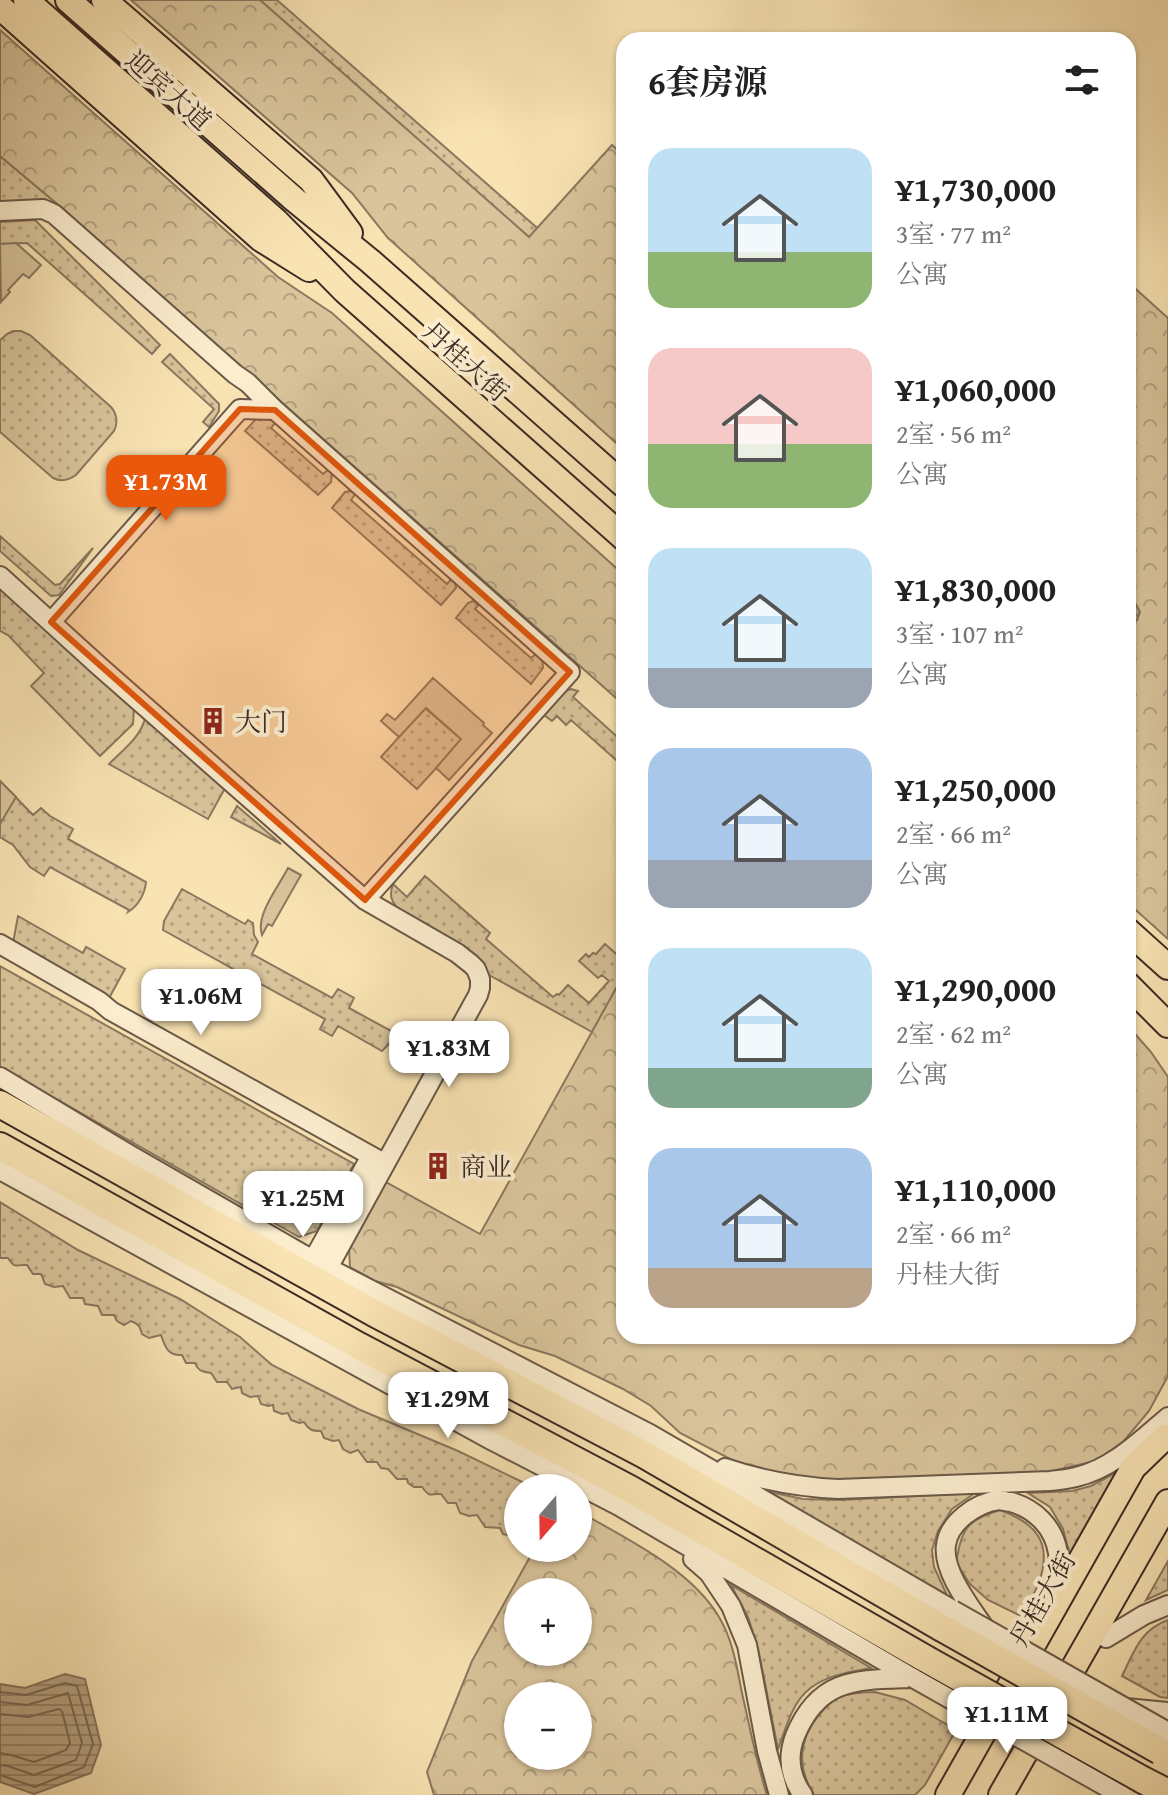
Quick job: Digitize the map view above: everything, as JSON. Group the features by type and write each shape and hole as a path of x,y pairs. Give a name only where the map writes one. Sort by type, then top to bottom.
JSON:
{"highway":[{"path":"0,1104 374,1313 645,1455 947,1619 1165,1746"},
{"path":"0,1146 301,1314 630,1489 920,1668 1168,1793"}],"main road":[{"name":"迎宾大道","path":"26,0 276,221"},
{"name":"迎宾大道","path":"68,0 295,200"},
{"path":"104,0 311,180 370,261"},
{"path":"0,7 261,239 345,291"},
{"name":"丹桂大街","path":"295,200 370,261 616,478"},
{"name":"丹桂大街","path":"276,221 345,291 616,531"},
{"path":"1136,938 1168,967"},
{"path":"1136,993 1168,1025"},
{"name":"丹桂大街","path":"957,1789 1167,1428"},
{"path":"957,1789 1133,1468 1167,1428"},
{"path":"1001,1795 1168,1502"},
{"path":"1017,1795 1168,1529"}],"street":[{"path":"0,211 43,209 54,214 256,390 570,672 365,900"},
{"path":"51,622 240,409 235,374"},
{"path":"240,409 275,410"},
{"path":"0,576 365,900 460,955 476,969 481,984 478,995 378,1159 320,1264"},
{"path":"0,944 111,1011 378,1159"},
{"path":"0,1077 320,1264 650,1434 947,1619 984,1627 1126,1708 1165,1746"},
{"path":"0,1097 130,1155"},
{"path":"0,1157 76,1188"},
{"path":"0,1170 493,1441 920,1668 1117,1794"},
{"path":"209,1200 374,1313"},
{"path":"301,1314 493,1441"},
{"path":"690,1457 771,1482 815,1488 1050,1481 1078,1477 1103,1467 1167,1428"},
{"path":"984,1627 948,1565 946,1546 952,1528 964,1515 1000,1500 1023,1506 1037,1514 1051,1533 1058,1553 1051,1614"},
{"path":"661,1531 709,1573 731,1606 747,1645 764,1738 779,1795"},
{"path":"1106,1638 1144,1615 1168,1605"},
{"path":"803,1795 794,1782 790,1760 801,1722 814,1702 835,1688 920,1668"},
{"path":"1126,1708 1168,1712"},
{"path":"937,1795 957,1789"}],"highlighted area":[{"path":"240,409 275,410 570,672 365,900 51,622"}],"green space":[{"path":"131,0 260,0 529,237 612,145 616,149 616,443 388,238 352,193"},
{"path":"260,0 277,0 616,298 529,237"},
{"path":"0,30 278,277 332,313 616,568 616,698 62,208 0,156"},
{"path":"0,156 62,208 48,202 0,204"},
{"path":"35,220 160,345 152,354 27,243 0,244 0,222"},
{"path":"16,243 41,265 29,278 23,274 1,302 0,244"},
{"path":"1136,289 1168,318 1168,939 1136,910"},
{"path":"13,331 30,335 115,413 114,431 71,478 53,478 0,432 0,340"},
{"path":"170,354 219,404 219,411 209,427 203,422 214,409 162,362"},
{"path":"266,417 276,422 271,428 323,474 329,469 331,482 318,495 245,431 257,418"},
{"path":"345,492 356,493 351,500 447,584 452,578 456,588 441,605 332,508"},
{"path":"0,536 55,585 60,584 93,548 59,595 51,596 0,551"},
{"path":"0,591 5,591 134,708 133,724 100,756 31,686 44,673 8,635 0,631"},
{"path":"473,601 480,603 475,609 531,658 537,653 540,656 543,668 531,684 456,618"},
{"path":"433,678 492,733 449,780 436,768 461,739 426,708 399,737 381,721 387,714 395,720"},
{"path":"566,691 578,691 573,697 616,736 616,760 571,720 566,725 557,716 552,721 544,715"},
{"path":"425,708 462,740 417,789 381,757"},
{"path":"146,715 223,786 224,790 208,819 109,764 136,736"},
{"path":"0,781 33,815 41,808 73,829 68,839 146,882 143,895 135,906 128,912 50,867 44,876 30,867 13,845 0,837"},
{"path":"0,781 16,797 0,824"},
{"path":"237,806 281,844 231,817"},
{"path":"288,868 301,875 272,926 268,924 262,935 265,910"},
{"path":"425,876 490,933 486,939 553,997 568,985 589,1003 609,981 602,975 598,978 579,961 586,954 589,957 596,954 605,944 616,954 616,988 592,1032 489,975 450,938 399,910 392,898 393,884 407,897"},
{"path":"182,889 245,924 248,920 253,923 258,942 252,954 332,998 338,989 354,998 349,1008 393,1032 390,1043 382,1051 338,1026 332,1036 320,1029 325,1019 244,975 238,984 228,979 233,969 163,930 164,921"},
{"path":"18,916 83,953 86,947 125,969 108,1000 13,943"},
{"path":"0,966 354,1164 317,1231 299,1237 0,1067"},
{"path":"616,988 616,1344 1136,1344 1136,1035 1168,1077 1168,1376 1149,1411 1123,1442 1095,1461 1048,1472 834,1480 786,1476 734,1461 680,1433 651,1406 623,1389 555,1356 519,1345 397,1287 375,1281 350,1267 349,1249 386,1182 480,1234"},
{"path":"0,1202 78,1250 180,1299 240,1337 272,1365 358,1409 506,1474 504,1534 500,1528 485,1527 477,1515 460,1513 456,1503 448,1503 441,1494 429,1494 422,1487 408,1483 407,1479 397,1479 377,1462 367,1462 358,1450 350,1453 343,1449 339,1440 324,1438 321,1431 311,1430 304,1422 291,1420 288,1413 274,1411 273,1405 261,1404 258,1396 250,1397 242,1393 241,1387 232,1389 227,1382 217,1382 211,1373 201,1371 195,1363 186,1363 182,1355 170,1352 161,1335 149,1338 134,1322 124,1325 114,1315 102,1315 98,1306 85,1304 83,1298 70,1298 63,1286 45,1284 41,1274 33,1274 27,1265 14,1265 8,1258 0,1258"},
{"path":"1117,1472 1070,1556 1063,1529 1050,1507 1028,1493 1072,1491 1091,1486"},
{"path":"765,1491 803,1499 840,1500 975,1493 952,1509 938,1531 932,1550 934,1567 947,1595"},
{"path":"1000,1510 1032,1528 1044,1556 1039,1582 1021,1616 988,1600 970,1584 956,1563 968,1528 980,1518"},
{"path":"592,1519 656,1556 692,1584 719,1617 731,1645 767,1795 434,1795 427,1772 472,1661 504,1604 504,1666 592,1666 592,1578 518,1578 527,1562 592,1562"},
{"path":"1168,1561 1168,1590 1146,1600"},
{"path":"731,1585 871,1668 828,1678 806,1692 792,1711 778,1749 758,1648 748,1617"},
{"path":"1168,1620 1168,1698 1160,1697 1122,1676 1144,1636"},
{"path":"875,1692 905,1700 956,1730 925,1785 915,1795 814,1795 805,1775 802,1754 812,1725 825,1708 838,1698"}],"water":[{"path":"65,1674 85,1679 101,1745 91,1773 34,1794 0,1782 0,1684 25,1688"}],"place":[{"name":"大门","path":"213,721"},
{"name":"商业","path":"438,1166"}]}
